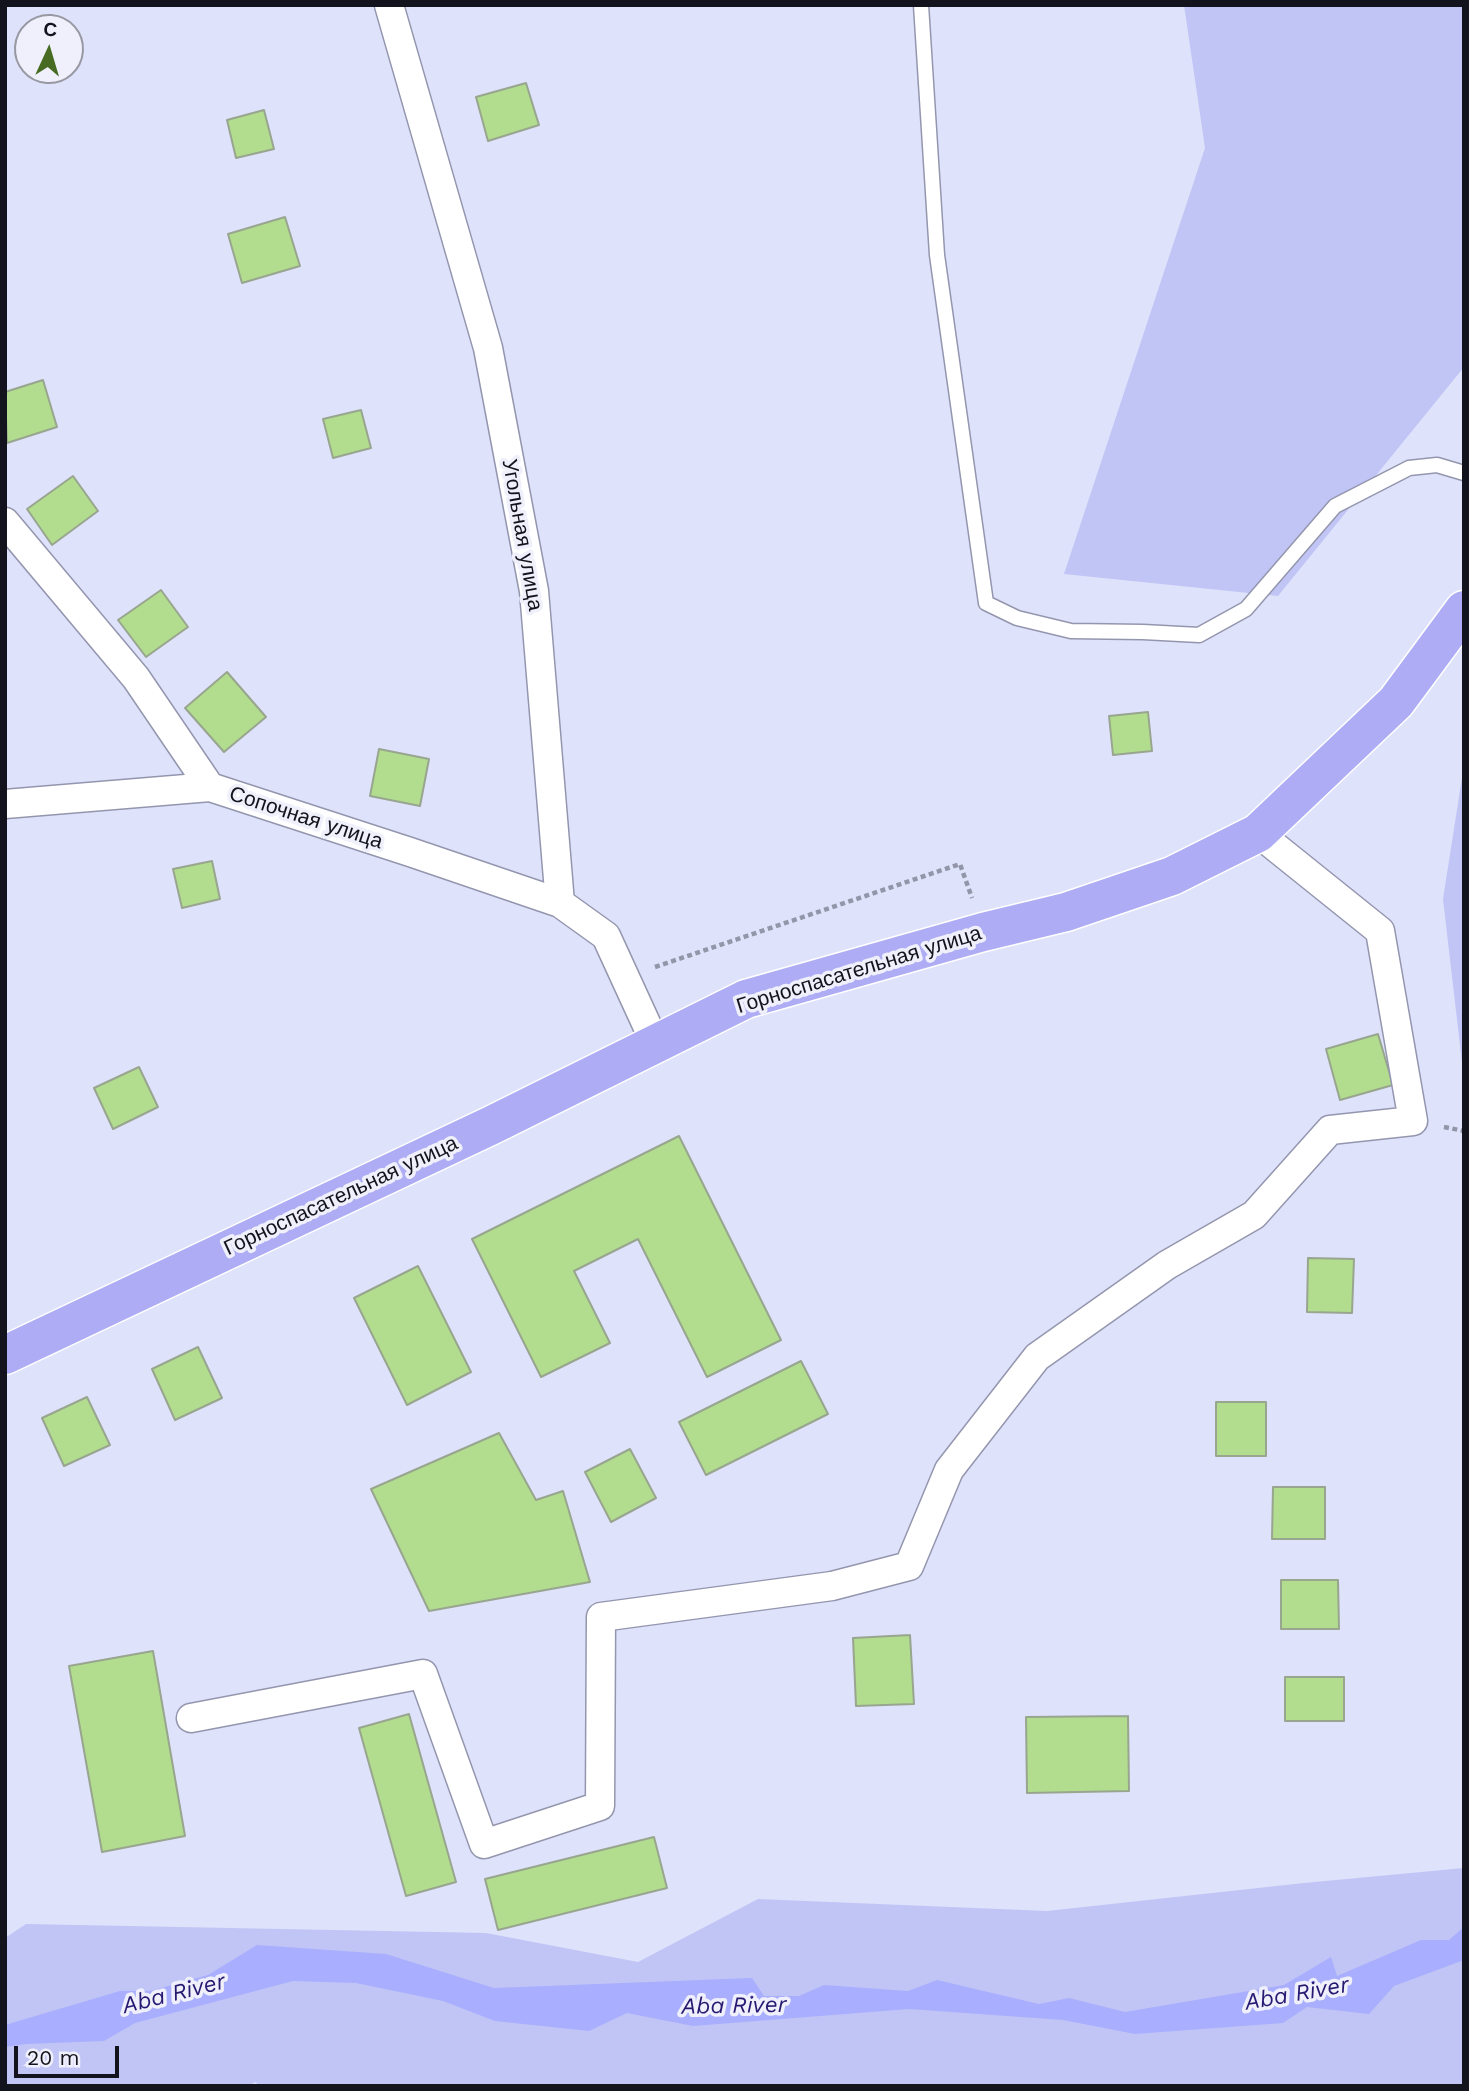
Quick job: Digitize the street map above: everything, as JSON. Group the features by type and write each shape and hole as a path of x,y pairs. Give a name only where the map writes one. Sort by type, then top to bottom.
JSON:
{"main road":[{"name":"Горноспасательная улица","path":"5,1355 492,1125 746,999 983,932 1066,912 1172,876 1258,833 1396,702 1464,610"}],"street":[{"name":"Угольная улица","path":"389,5 488,348 534,591 561,903"},
{"name":"Сопочная улица","path":"5,522 136,678 209,787 561,903"},
{"path":"5,804 209,787"},
{"path":"191,1718 424,1674 484,1844 600,1805 601,1617 832,1586 909,1566 949,1470 1037,1357 1167,1265 1254,1215 1330,1130 1413,1121 1380,931 1258,833"},
{"path":"561,903 606,936 656,1045"}],"lane":[{"path":"921,5 937,255 986,603 1017,618 1071,631 1199,635 1246,609 1335,506 1409,468 1437,465 1464,472"}],"path":[{"path":"625,978 960,864 983,932"}],"shaded area":[{"path":"1184,5 1464,5 1464,367 1278,596 1064,574 1205,148"},
{"path":"1464,765 1464,1080 1443,899"},
{"path":"1464,1868 1464,2086 258,2086 256,2082 248,2086 5,2086 5,1938 26,1924 486,1933 638,1962 758,1899 1047,1911"}],"water":[{"name":"Aba River","path":"1464,1927 1464,1960 1394,1986 1369,2014 1307,2007 1283,2023 1135,2034 1063,2020 909,2009 693,2026 627,2013 589,2031 495,2021 443,2001 356,1983 293,1981 135,2023 104,2041 5,2047 5,2025 120,1991 150,1991 208,1975 257,1945 386,1954 494,1988 752,1978 764,1996 799,1996 824,1985 908,1991 937,1980 1039,2004 1069,1998 1125,2012 1284,1985 1331,1957 1337,1976 1421,1940 1449,1940"}],"building":[{"path":"526,83 539,125 488,141 476,97"},
{"path":"264,110 274,149 236,158 227,120"},
{"path":"285,217 300,266 242,283 228,234"},
{"path":"43,380 57,427 7,443 5,392"},
{"path":"361,410 371,448 333,458 323,419"},
{"path":"73,476 98,511 52,545 27,509"},
{"path":"161,590 188,627 146,657 118,620"},
{"path":"227,672 266,717 224,752 185,708"},
{"path":"1148,712 1152,751 1113,755 1109,716"},
{"path":"379,749 429,759 420,806 370,796"},
{"path":"212,861 220,899 182,908 173,869"},
{"path":"1378,1034 1393,1085 1340,1100 1326,1049"},
{"path":"139,1067 158,1107 113,1129 94,1088"},
{"path":"679,1136 781,1340 707,1377 638,1239 574,1271 610,1343 541,1377 472,1239"},
{"path":"1308,1258 1354,1259 1352,1313 1307,1312"},
{"path":"418,1266 471,1372 407,1405 354,1298"},
{"path":"198,1347 222,1398 175,1420 152,1369"},
{"path":"801,1361 828,1414 706,1475 679,1422"},
{"path":"87,1397 110,1445 64,1466 42,1418"},
{"path":"1216,1402 1266,1402 1266,1456 1216,1456"},
{"path":"499,1433 536,1500 563,1491 590,1582 429,1611 371,1489"},
{"path":"630,1449 656,1498 611,1522 585,1472"},
{"path":"1273,1487 1325,1487 1325,1539 1272,1539"},
{"path":"1281,1580 1338,1580 1339,1629 1281,1629"},
{"path":"910,1635 914,1704 856,1706 853,1638"},
{"path":"153,1651 185,1836 102,1852 69,1666"},
{"path":"1285,1677 1344,1677 1344,1721 1285,1721"},
{"path":"409,1714 456,1882 406,1896 359,1728"},
{"path":"1128,1716 1129,1791 1027,1793 1026,1717"},
{"path":"654,1837 667,1888 498,1930 485,1879"}]}
